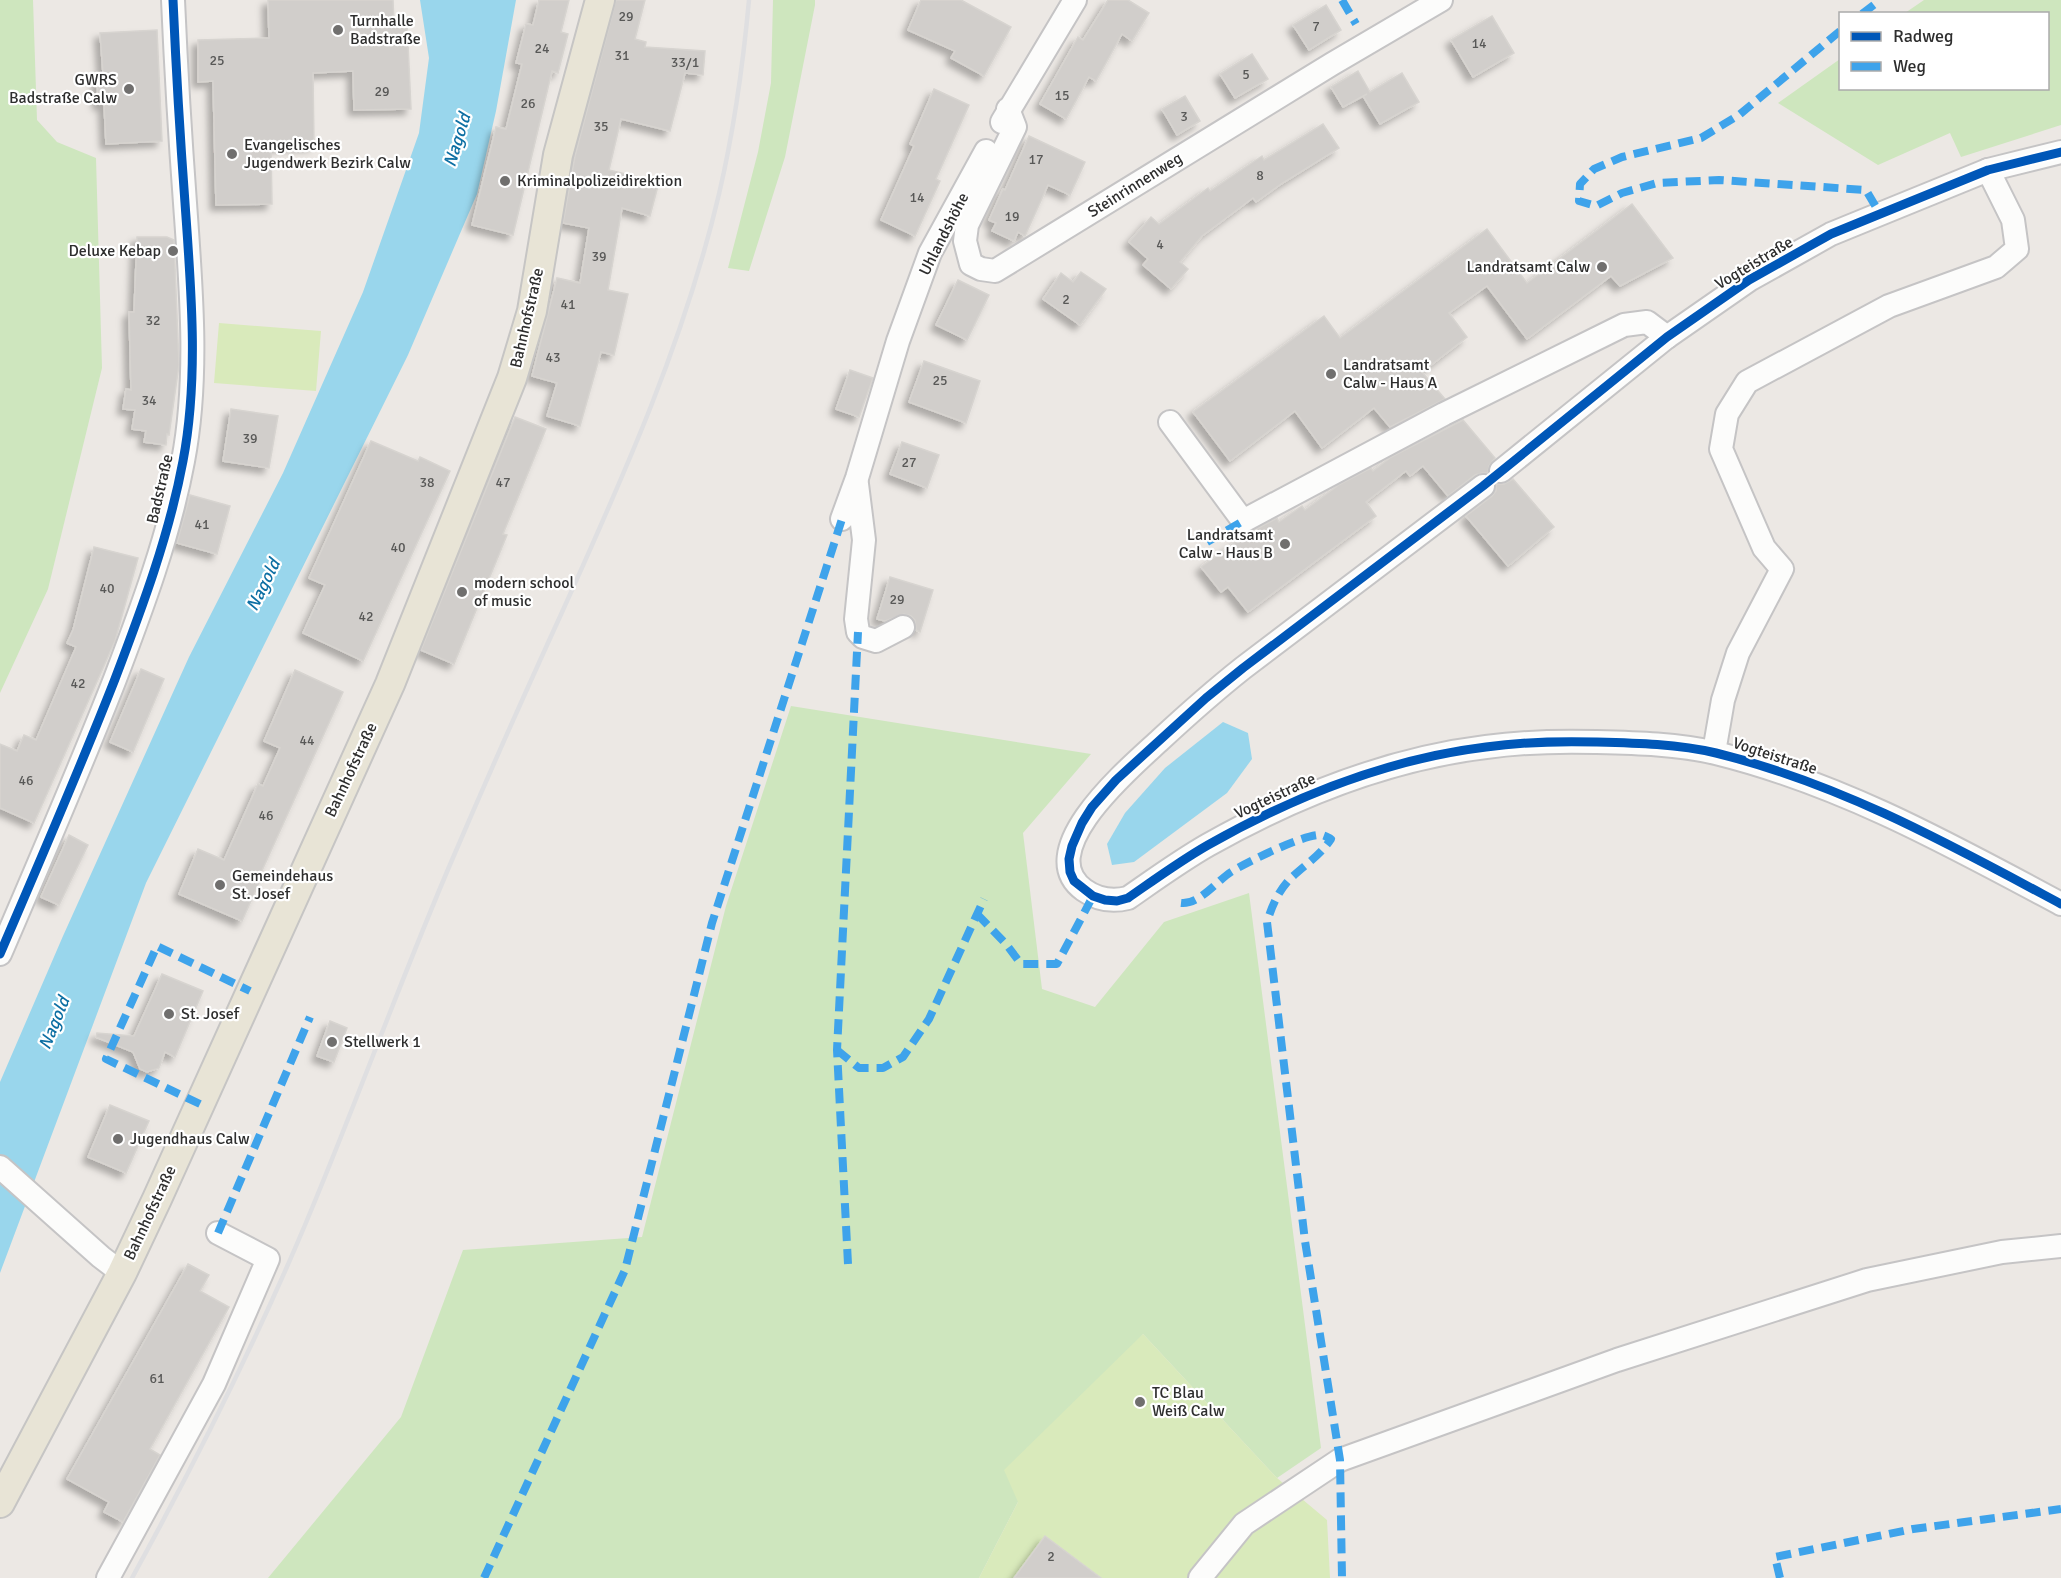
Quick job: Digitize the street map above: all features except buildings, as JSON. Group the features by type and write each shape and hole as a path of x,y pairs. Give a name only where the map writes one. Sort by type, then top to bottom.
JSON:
{"main road":[{"name":"Bahnhofstraße","path":"0,1503 122,1273 162,1189 390,684 512,378 532,311 558,155 600,0"}],"street":[{"name":"Badstraße","path":"0,954 76,776 158,564 183,460 190,395 192,345 173,0"},
{"name":"Uhlandshöhe","path":"842,519 857,478 898,341 930,253 1008,109 1075,0"},
{"name":"Steinrinnenweg","path":"1008,109 1015,127 967,225 965,241 971,264 981,269 995,271 1332,64 1441,0"},
{"name":"Vogteistraße","path":"1501,471 1667,338 1749,280 1831,234 1988,170 2061,152"},
{"path":"1714,752 1723,700 1738,653 1782,569 1764,548 1721,449 1727,414 1748,382 1890,306 1996,267 2017,249 2013,220 1988,170"},
{"path":"1170,422 1243,521 1444,414 1624,325 1647,322 1667,338"},
{"path":"857,478 864,540 856,619 858,632 863,637 876,641 903,627"},
{"name":"Vogteistraße","path":"1483,486 1243,668 1206,698 1116,780 1092,807 1075,837 1069,859 1070,872 1074,881 1094,896 1105,900 1117,901 1128,898 1205,847 1260,817 1334,785 1401,764 1485,747 1558,741 1612,742 1714,752 1773,769 1845,795 1930,834 2061,904"},
{"path":"0,1167 122,1273"},
{"path":"108,1578 214,1384 268,1259 218,1233"},
{"path":"1200,1578 1244,1524 1340,1460 1617,1360 1867,1280 2002,1252 2061,1246"}],"green space":[{"path":"0,0 33,0 37,120 57,142 96,158 102,368 48,589 0,693"},
{"path":"773,0 815,0 815,5 785,157 749,271 728,268 758,152 771,83"},
{"path":"1924,0 2061,0 2061,125 1961,157 1950,133 1878,165 1778,103 1839,60 1839,90 2049,90 2049,12 1906,12"},
{"path":"219,323 321,331 316,391 214,383"},
{"path":"791,706 1091,754 1023,833 1042,989 1095,1007 1164,922 1249,893 1321,1448 1277,1478 1143,1334 1018,1502 979,1578 268,1578 401,1417 463,1250 642,1237 726,906"},
{"name":"TC Blau Weiß Calw","path":"1143,1334 1277,1478 1327,1520 1330,1578 979,1578 1018,1502 1004,1470"}],"water":[{"name":"Nagold","path":"420,0 516,0 496,111 477,194 408,355 146,883 0,1273 0,1082 189,657 283,473 363,292 419,133 429,58"},
{"path":"1223,722 1248,733 1252,759 1227,793 1134,862 1112,865 1107,844 1125,813 1165,768"}],"railway":[{"path":"132,1578 223,1404 286,1270 452,860 651,406 689,301 719,194 737,97 749,0"}],"marked path":[{"path":"1342,0 1356,24"},
{"path":"1865,12 1880,0"},
{"path":"1839,32 1739,115 1701,138 1622,157 1594,169 1580,184 1579,201 1596,206 1622,193 1657,183 1719,180 1866,190 1880,214"},
{"path":"484,1578 625,1270 712,923 842,519"},
{"path":"1207,542 1243,521"},
{"path":"848,1264 837,1050 858,632"},
{"path":"1181,903 1194,900 1208,892 1231,872 1276,849 1314,836 1323,835 1331,839 1322,851 1285,885 1267,922 1305,1241 1340,1460 1342,1578"},
{"path":"977,914 1006,944 1021,964 1057,964 1093,896"},
{"path":"837,1050 859,1068 883,1068 903,1057 929,1019 984,899"},
{"path":"200,1104 106,1059 157,946 250,991"},
{"path":"218,1233 310,1017"},
{"path":"1780,1578 1775,1557 1913,1529 2061,1509"}],"cycle path":[{"path":"0,954 59,817 135,626 154,572 183,461 191,397 192,332 173,0"},
{"path":"2061,152 1988,170 1831,234 1749,280 1667,337 1483,486 1206,698 1116,780 1092,807 1082,823 1069,859 1070,872 1074,881 1093,896 1117,901 1128,898 1187,858 1240,828 1307,796 1377,771 1449,753 1500,745 1555,742 1642,744 1716,753 1807,781 1936,838 2061,904"}],"place":[{"name":"Turnhalle Badstraße","path":"338,30"},
{"name":"GWRS Badstraße Calw","path":"129,89"},
{"name":"Evangelisches Jugendwerk Bezirk Calw","path":"232,154"},
{"name":"Kriminalpolizeidirektion","path":"505,181"},
{"name":"Deluxe Kebap","path":"173,251"},
{"name":"Landratsamt Calw","path":"1602,267"},
{"name":"Landratsamt Calw - Haus A","path":"1331,374"},
{"name":"Landratsamt Calw - Haus B","path":"1285,544"},
{"name":"modern school of music","path":"462,592"},
{"name":"Gemeindehaus St. Josef","path":"220,885"},
{"name":"St. Josef","path":"169,1014"},
{"name":"Stellwerk 1","path":"332,1042"},
{"name":"Jugendhaus Calw","path":"118,1139"},
{"name":"TC Blau Weiß Calw","path":"1140,1402"}]}
